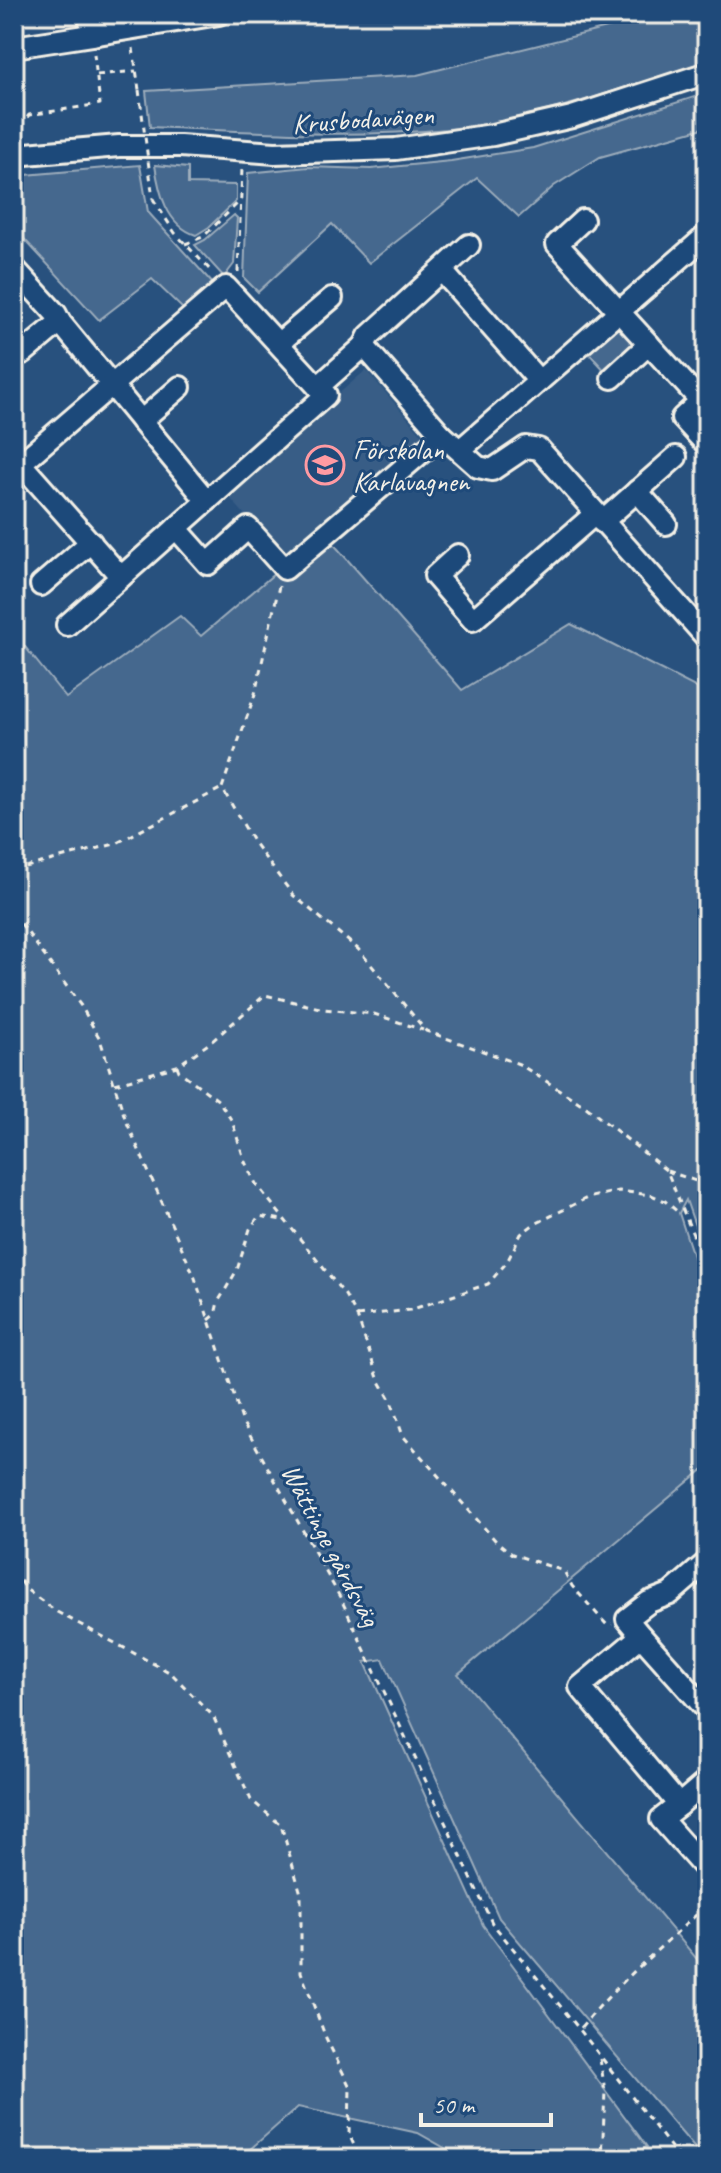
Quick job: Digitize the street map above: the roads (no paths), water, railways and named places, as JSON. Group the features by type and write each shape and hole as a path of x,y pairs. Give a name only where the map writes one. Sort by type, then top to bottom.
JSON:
{"street":[{"path":"14,47 91,24 131,28 219,14"},
{"name":"Krusbodavägen","path":"15,155 119,146 180,146 243,152 396,149 493,135 572,117 707,73"},
{"path":"583,220 557,244 649,344 704,398 682,418 707,445"},
{"path":"460,450 707,235"},
{"path":"318,387 469,245"},
{"path":"14,268 56,314 207,501"},
{"path":"442,271 539,381"},
{"path":"67,625 326,395 226,287 16,463 121,577"},
{"path":"279,343 332,298"},
{"path":"14,341 23,353 60,322"},
{"path":"612,378 649,344"},
{"path":"364,346 442,435 478,467 492,470 526,447 539,449 598,518 705,630"},
{"path":"141,421 180,387"},
{"path":"176,528 208,564 248,528 285,569 442,435"},
{"path":"458,555 435,576 473,620 676,457"},
{"path":"637,491 666,524"},
{"path":"41,585 91,542"},
{"path":"707,1562 670,1594 649,1602 627,1619 707,1710"},
{"path":"641,1636 580,1687 679,1805"},
{"path":"707,1781 661,1819 707,1871"}],"place":[{"name":"Förskolan Karlavagnen","path":"325,465"}]}
